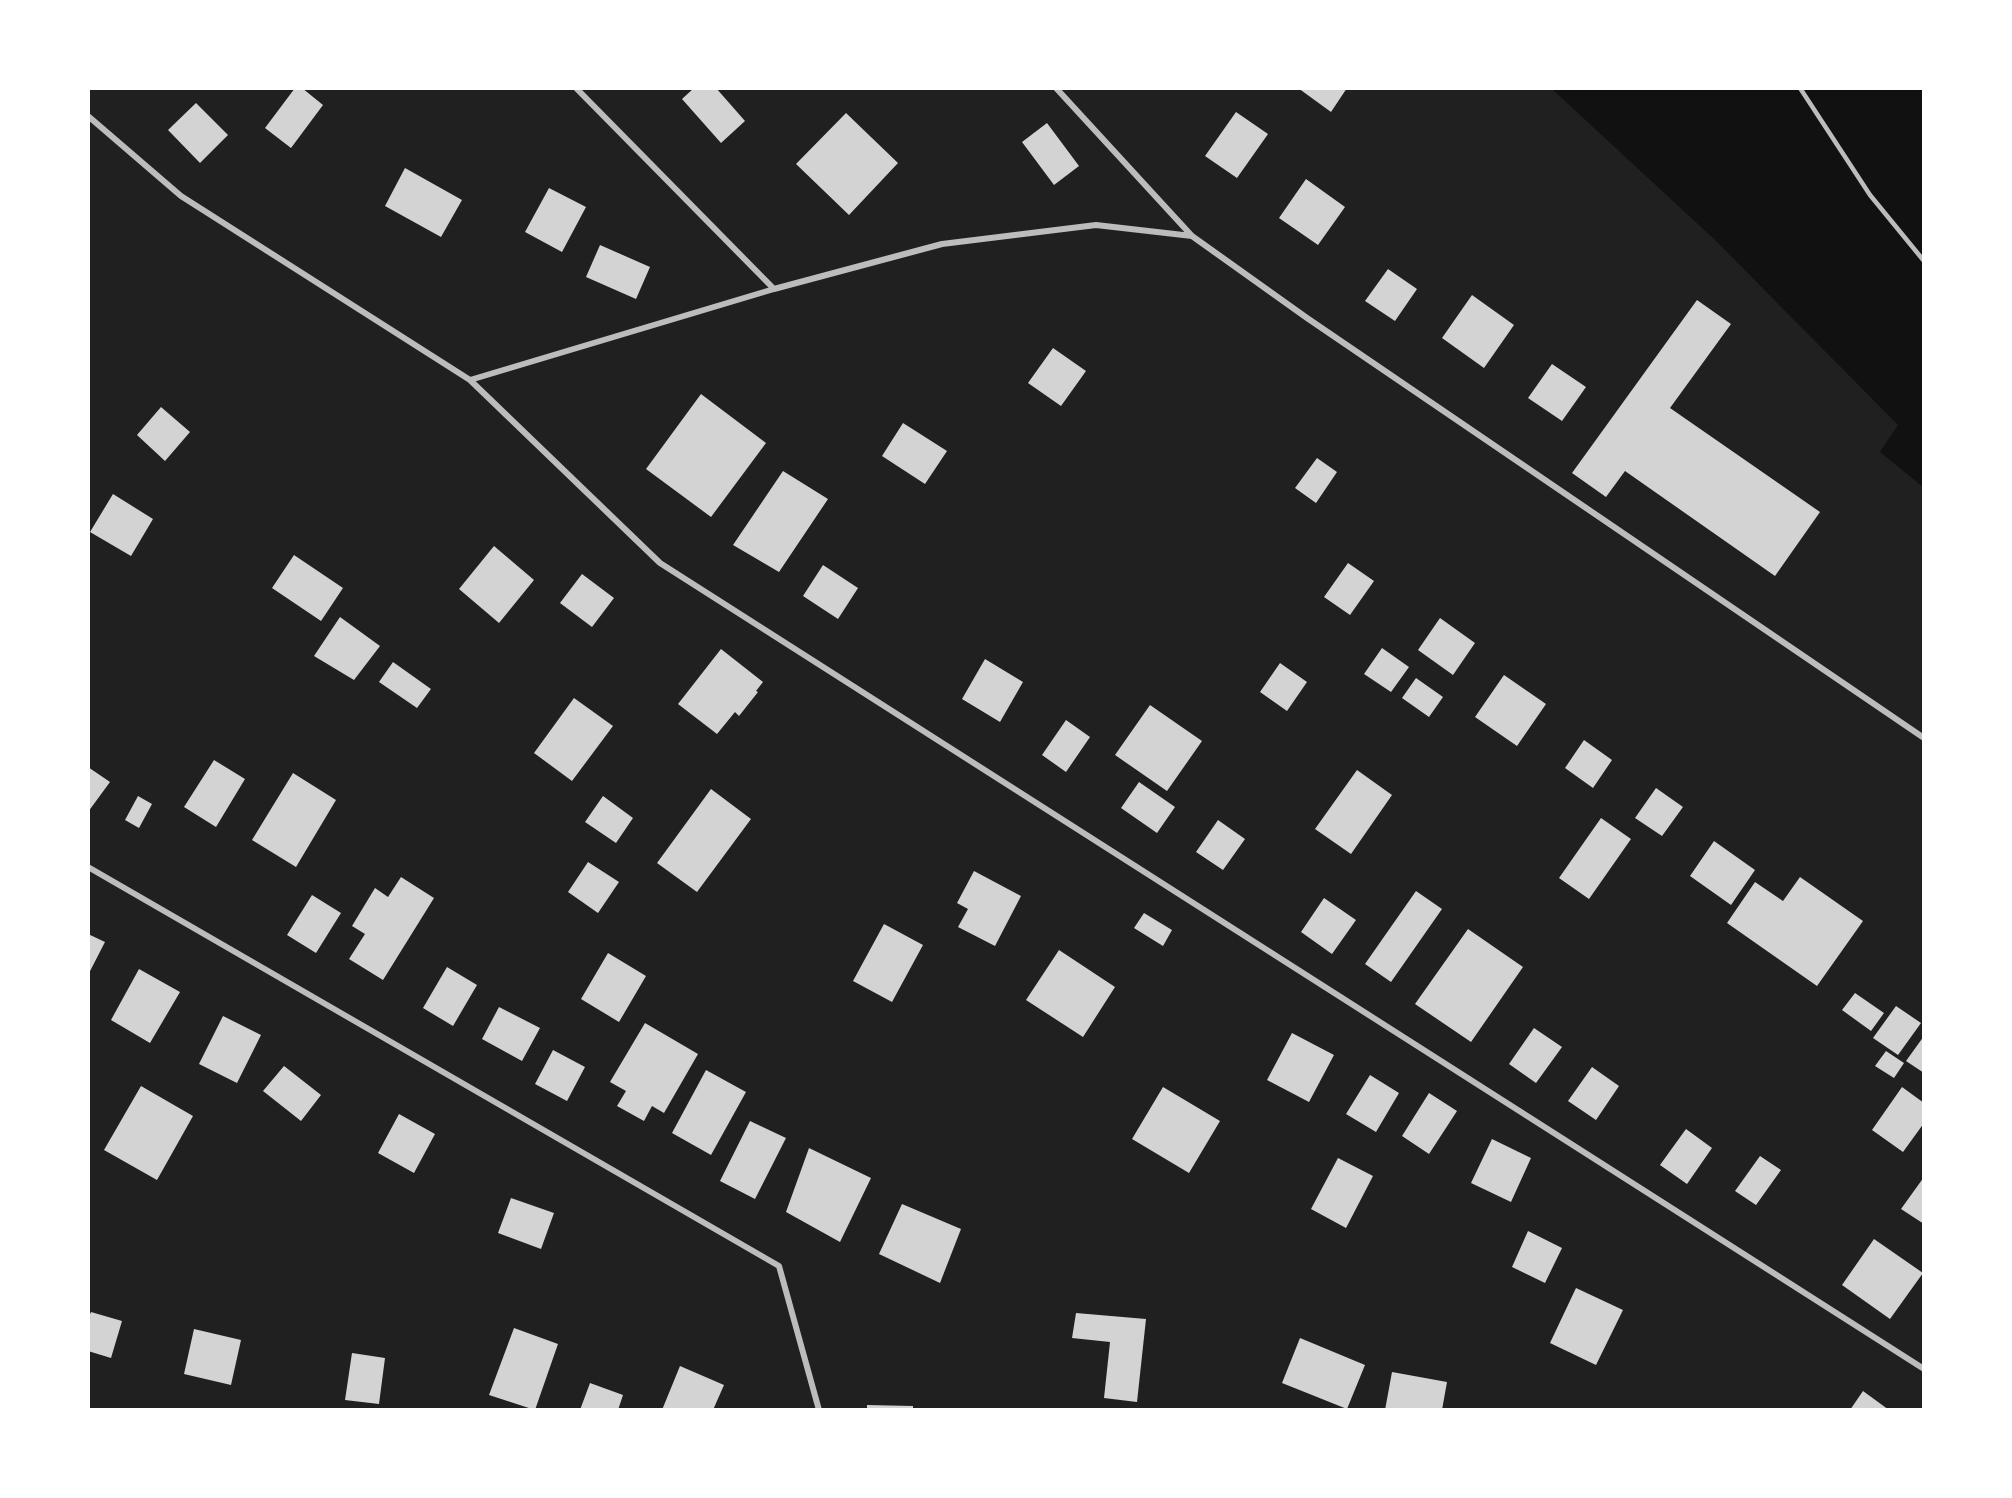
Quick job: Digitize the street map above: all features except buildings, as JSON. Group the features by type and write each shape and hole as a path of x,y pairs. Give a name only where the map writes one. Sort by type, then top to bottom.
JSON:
{"street":[{"path":"576,88 774,289"},
{"path":"1056,88 1192,236 1307,318 1923,738"},
{"path":"88,116 182,196 470,380 660,563 1923,1369"},
{"path":"470,380 774,289 942,244 1096,225 1192,236"},
{"path":"88,867 779,1266 819,1410"}],"lane":[{"path":"1800,88 1870,195 1923,261"}],"shaded area":[{"path":"88,89 1552,89 1715,240 1898,425 1880,452 1923,487 1923,1409 89,1409"}]}
